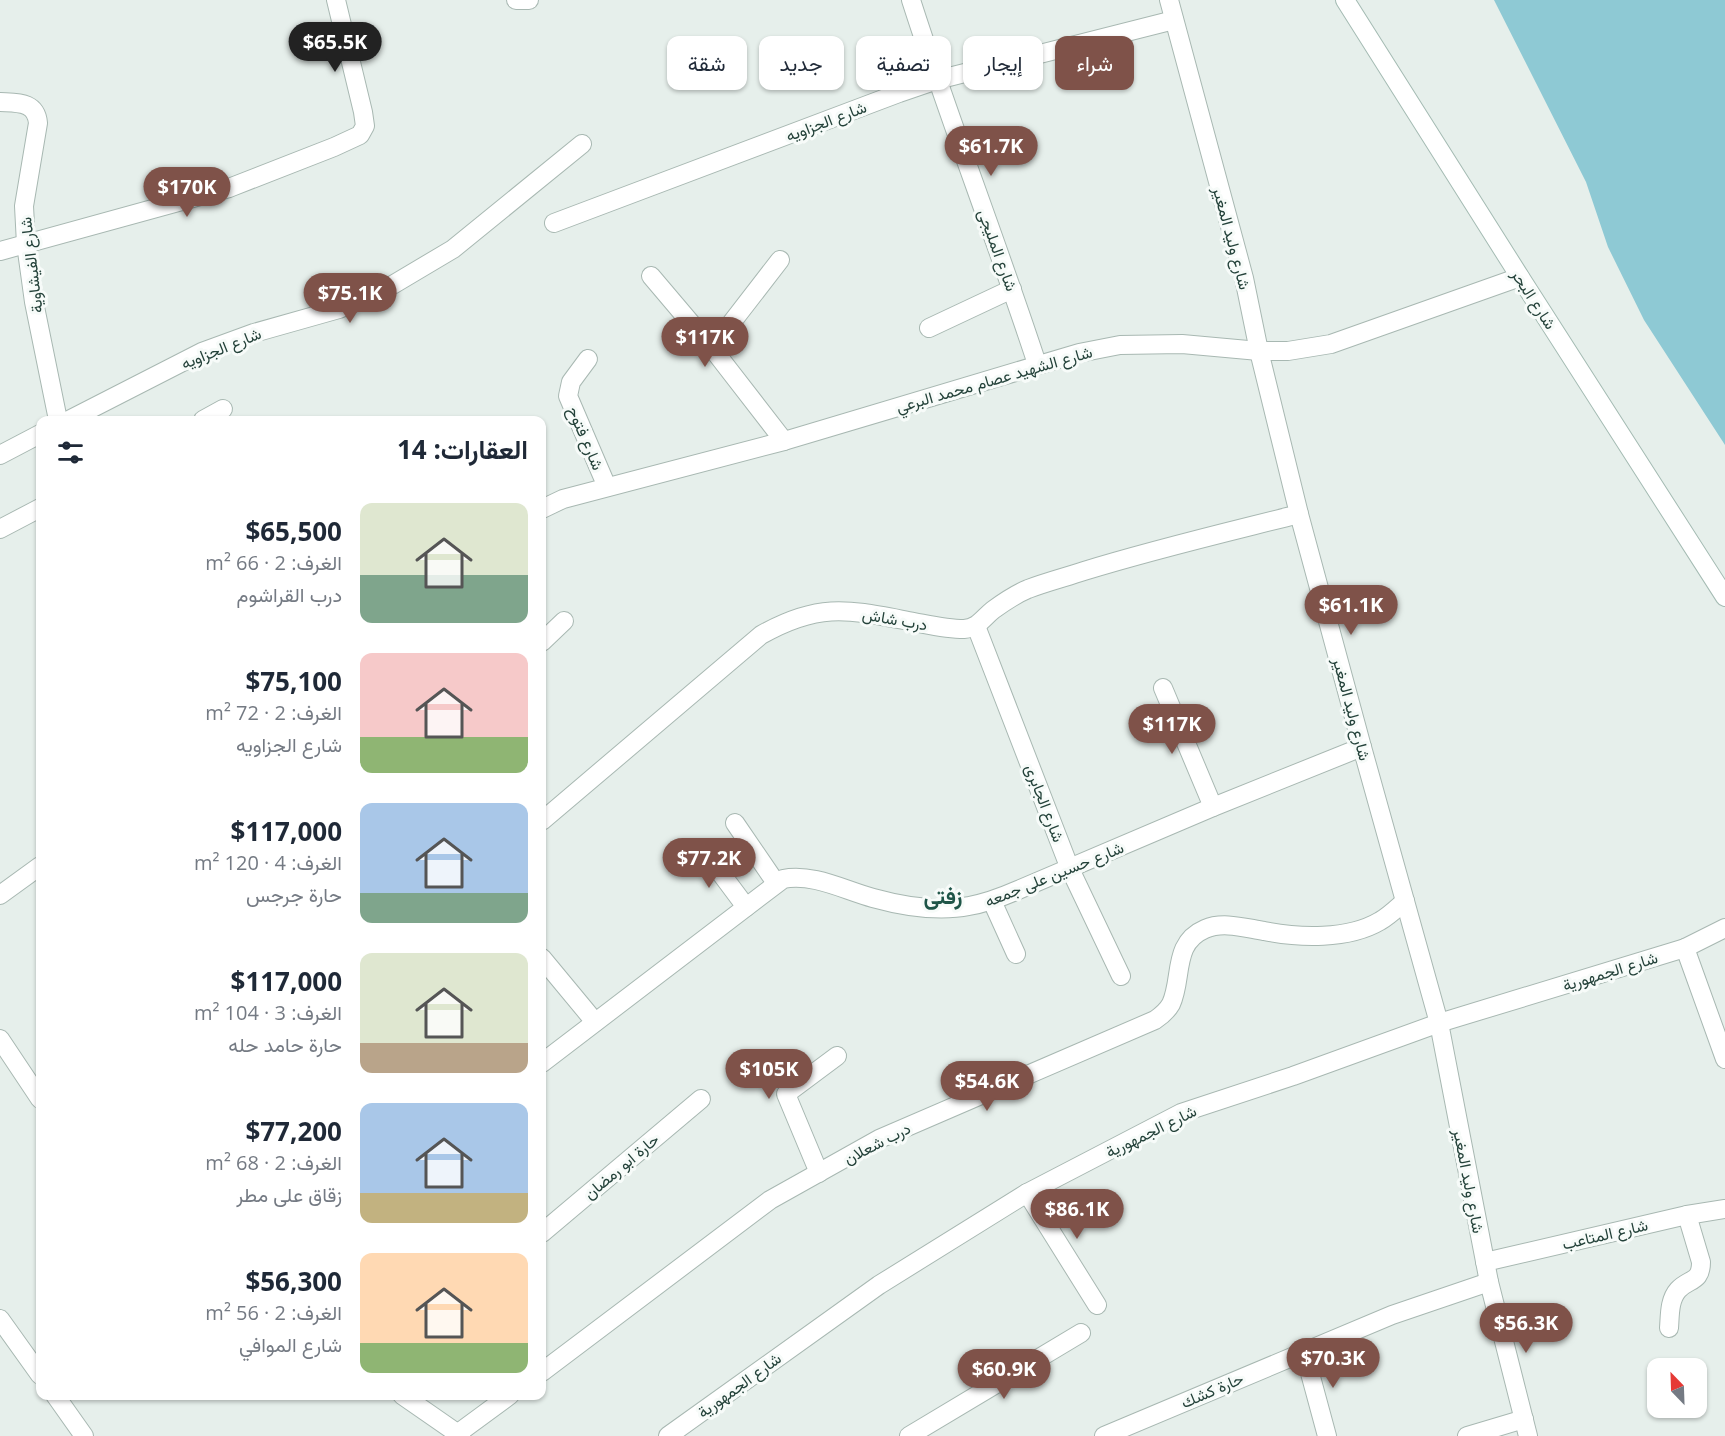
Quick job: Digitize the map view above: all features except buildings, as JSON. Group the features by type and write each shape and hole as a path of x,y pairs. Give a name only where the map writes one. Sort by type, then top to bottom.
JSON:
{"street":[{"path":"0,251 229,188 360,135 365,126 336,0"},
{"path":"516,0 529,0"},
{"name":"شارع المليجى","path":"911,0 923,36"},
{"name":"شارع وليد المغير","path":"1169,0 1244,278 1259,351 1299,514 1439,1023 1489,1282 1526,1427"},
{"name":"شارع البحر","path":"1345,0 1725,597"},
{"name":"شارع الجزاويه","path":"951,76 1174,20"},
{"name":"شارع الجزاويه","path":"554,223 910,90"},
{"name":"شارع المليجى","path":"941,90 1037,364"},
{"name":"شارع الفيشاوية","path":"0,102 24,103 30,106 37,117 38,123 24,206 26,244 34,302 57,416"},
{"name":"شارع الجزاويه","path":"77,416 201,352 254,333 339,309 384,290 453,249 582,144"},
{"path":"712,348 780,260"},
{"path":"651,276 712,348 784,441"},
{"name":"شارع الشهيد عصام محمد البرعي","path":"546,507 563,499 784,441 1079,352 1120,345 1182,344 1259,351 1288,351 1332,344 1520,277"},
{"path":"929,328 1012,289"},
{"name":"شارع فتوح","path":"588,359 571,382 568,396 607,487"},
{"path":"210,416 223,409"},
{"path":"0,455 36,436"},
{"path":"0,530 36,510"},
{"path":"976,626 990,612 1028,589 1125,558 1299,514"},
{"name":"درب شاش","path":"546,818 761,634 784,622 809,613 835,610 862,612 957,628 976,626"},
{"path":"546,638 564,621"},
{"name":"شارع الجابرى","path":"976,626 1070,869 1121,976"},
{"path":"1163,688 1213,807"},
{"name":"شارع حسين على جمعه","path":"546,1060 783,879 801,877 873,898 904,904 967,907 992,901 1213,807 1362,747"},
{"path":"735,823 776,883"},
{"path":"702,848 746,907"},
{"path":"0,895 36,869"},
{"path":"992,901 1016,954"},
{"name":"درب شعلان","path":"546,1369 770,1200 879,1139 1155,1020 1165,1013 1171,1003 1182,951 1191,938 1205,929 1220,925 1273,933 1311,935 1349,933 1380,922 1405,902"},
{"name":"شارع الجمهورية","path":"668,1436 879,1285 1027,1193 1181,1113 1293,1076 1439,1023 1685,948 1725,928"},
{"path":"1685,948 1725,1059"},
{"path":"546,963 595,1022"},
{"path":"0,1039 6,1060 36,1094"},
{"path":"819,1173 786,1096 789,1091 837,1056"},
{"name":"حارة ابو رمضان","path":"546,1230 701,1100"},
{"path":"1027,1193 1096,1305"},
{"name":"شارع المتاعب","path":"1485,1262 1687,1215 1725,1209"},
{"path":"1669,1328 1671,1303 1677,1290 1699,1276 1701,1269 1687,1215"},
{"name":"حارة كشك","path":"1104,1436 1392,1315 1489,1282"},
{"path":"0,1319 36,1369"},
{"path":"909,1436 1081,1333"},
{"path":"1304,1351 1328,1436"},
{"path":"59,1400 84,1436"},
{"path":"409,1400 459,1435 504,1400"},
{"path":"1467,1436 1526,1427"}],"water":[{"path":"1494,0 1725,0 1725,445 1644,320 1608,247 1586,182"}],"district":[{"name":"زفتى","path":"943,896"}]}
